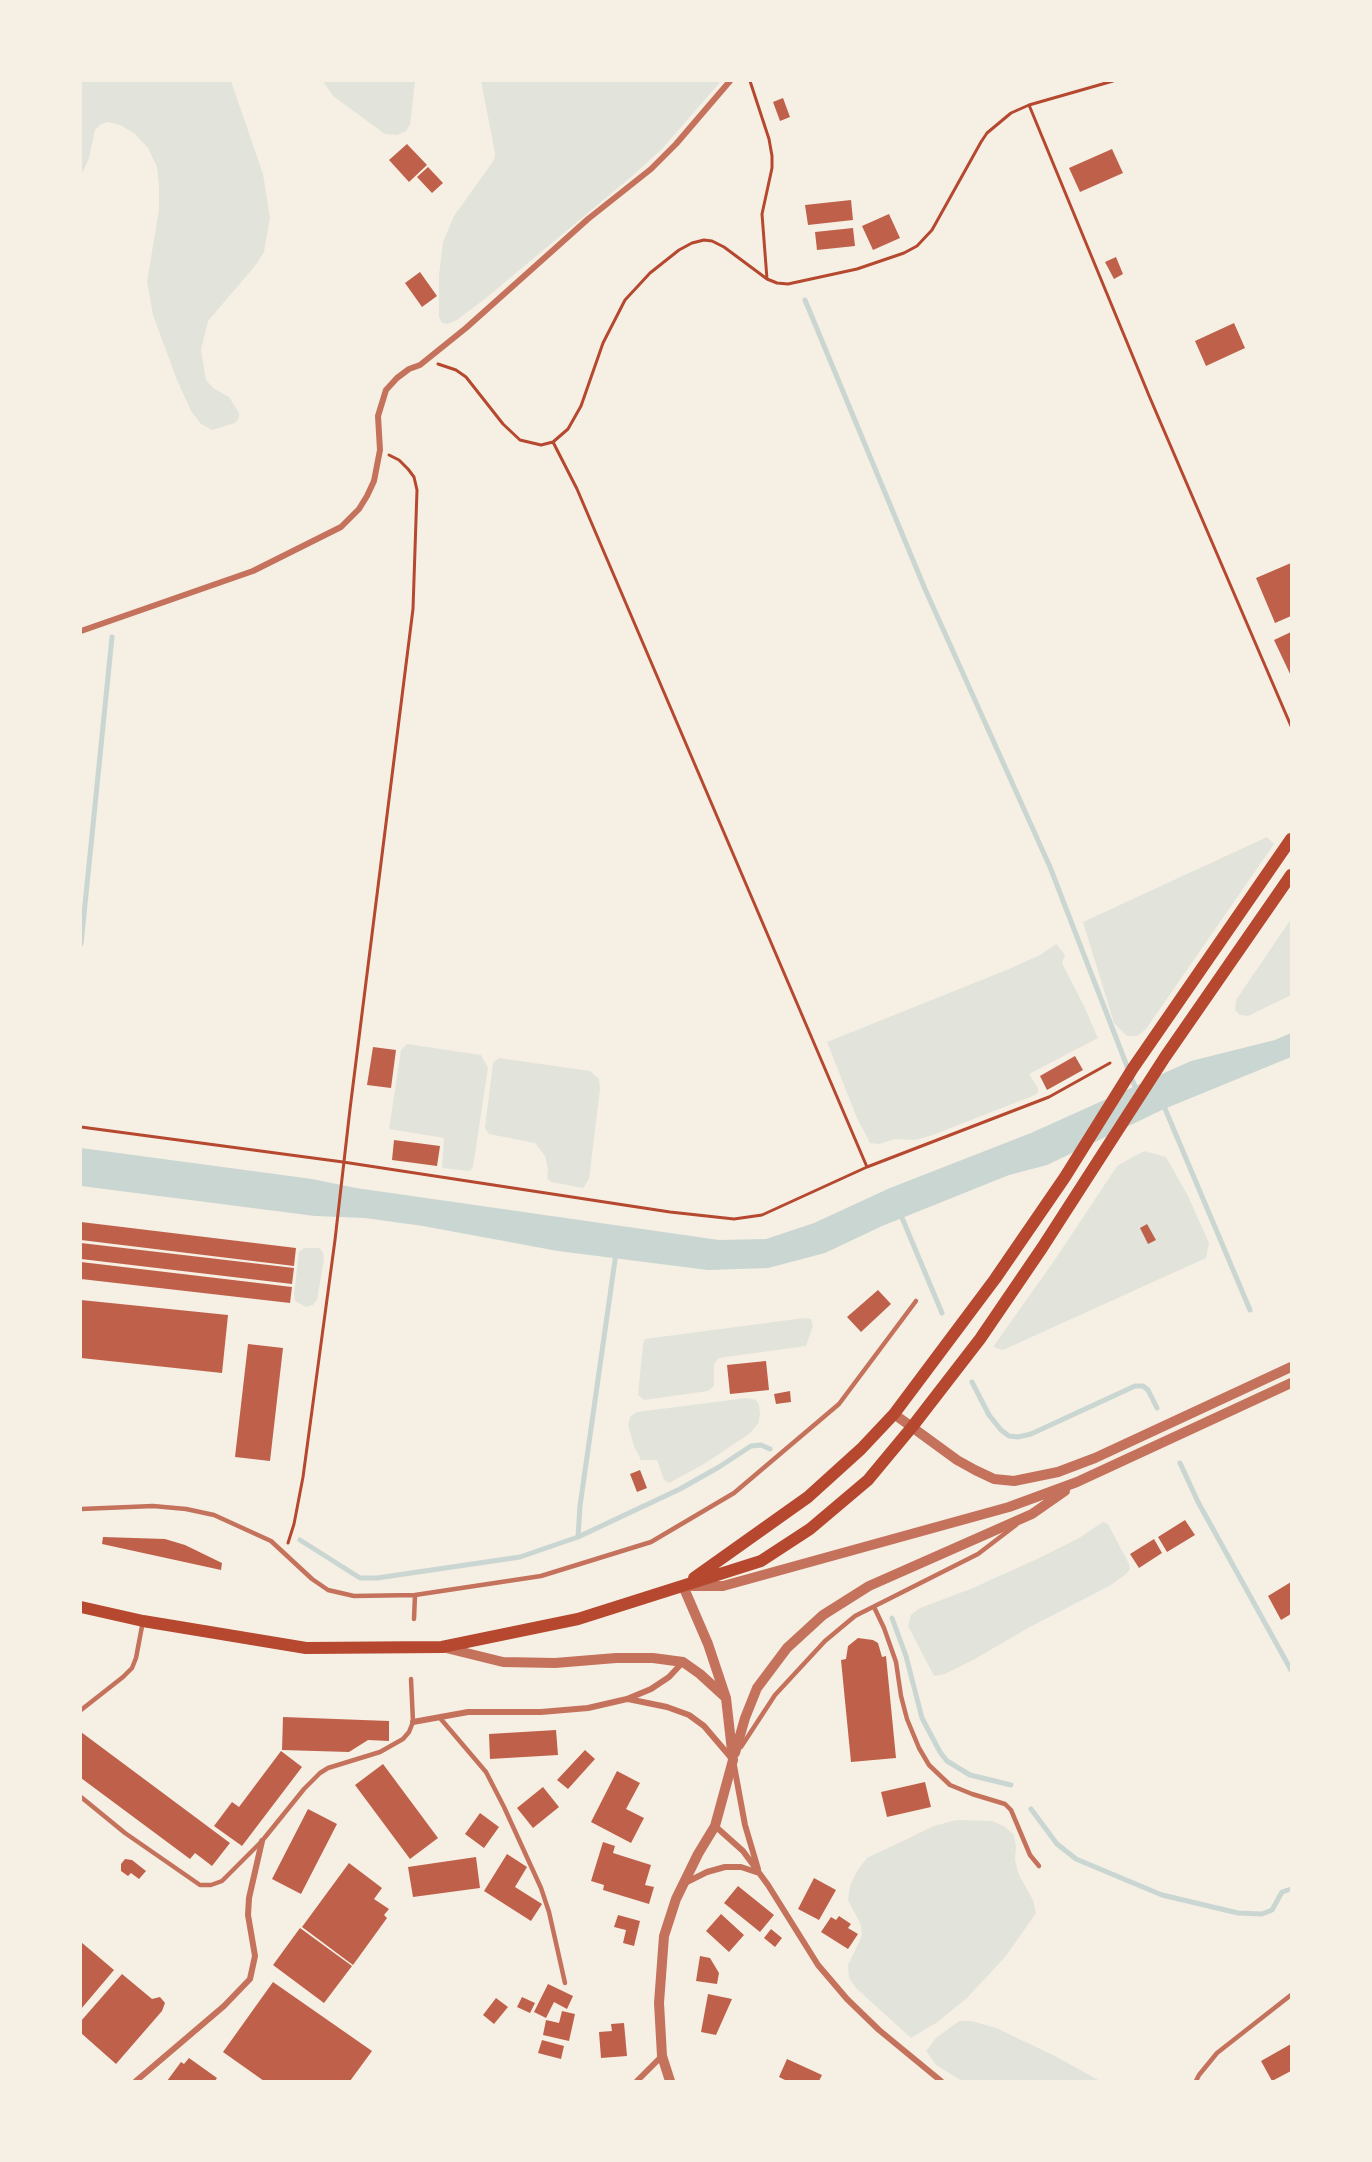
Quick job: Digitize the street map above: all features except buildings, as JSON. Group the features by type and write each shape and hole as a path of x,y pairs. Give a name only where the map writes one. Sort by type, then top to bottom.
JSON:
{"main road":[{"path":"683,1586 808,1497 861,1449 894,1414 995,1279 1065,1177 1133,1068 1291,838"},
{"path":"81,1607 143,1621 306,1648 442,1647 578,1619 762,1561 810,1529 868,1480 980,1339 1097,1164 1165,1057 1291,875"}],"street":[{"path":"81,630 253,571 327,535 348,520 367,496 374,480 380,450 378,416 386,390 397,378 409,369 420,365 503,297 588,219 651,169 676,144 730,81"},
{"path":"894,1414 957,1460 994,1479 1014,1481 1036,1478 1095,1458 1291,1367"},
{"path":"759,1873 745,1825 733,1760 726,1698 708,1644 683,1586 723,1586 1009,1507 1077,1482 1291,1383"},
{"path":"670,2081 663,2056 659,2003 664,1936 683,1884 716,1826 745,1718 758,1689 787,1648 823,1615 869,1586 1032,1514 1077,1482"},
{"path":"442,1647 503,1662 555,1663 616,1658 653,1658 683,1662 726,1698"},
{"path":"413,1722 468,1712 541,1712 588,1708 627,1699 651,1689 669,1677 683,1662"},
{"path":"627,1699 667,1707 689,1715 704,1726 733,1760"},
{"path":"716,1826 743,1851 818,1965 847,1999 879,2030 941,2081"},
{"path":"136,2081 224,2006 250,1980 255,1956 248,1915 249,1898 262,1840"},
{"path":"683,1884 707,1872 725,1867 741,1867 759,1873"},
{"path":"637,2081 663,2056"}],"lane":[{"path":"81,1509 153,1506 186,1509 214,1515 271,1541 312,1579 334,1592 354,1596 415,1595 541,1576 651,1542 734,1493 839,1404 916,1301"},
{"path":"733,1760 775,1695 825,1641 855,1616 978,1554 1032,1514"},
{"path":"414,1619 415,1595"},
{"path":"874,1607 893,1653 907,1719 929,1765 950,1785 1005,1804 1011,1810 1030,1855 1039,1866"},
{"path":"81,1710 132,1668 143,1621"},
{"path":"81,1797 125,1833 200,1885 211,1886 222,1881 262,1840 320,1773 328,1768 380,1752 403,1739 413,1722 411,1679"},
{"path":"440,1718 486,1773 504,1806 541,1888 549,1912 565,1983"},
{"path":"1196,2081 1198,2075 1217,2053 1291,1995"}],"path":[{"path":"750,81 769,139 772,156 772,168 762,214 766,279"},
{"path":"420,365 445,365 466,377 503,424 520,440 541,445 553,442 568,429 581,406 617,311 636,286 679,250 692,243 712,241 724,247 766,279 788,284 857,269 904,253 917,246 932,230 987,133 1011,113 1029,105 1113,81"},
{"path":"1029,105 1150,398 1291,726"},
{"path":"553,442 577,489 867,1167"},
{"path":"285,1553 294,1524 303,1477 335,1240 413,609 417,490 414,477 408,469 399,460 380,450"},
{"path":"81,1127 343,1162 670,1212 734,1219 762,1215 867,1167 1049,1097 1110,1063"}],"shaded area":[{"path":"81,81 231,81 263,174 270,218 264,252 255,266 208,321 201,350 206,380 213,388 229,397 239,413 239,418 235,423 212,430 201,424 191,411 153,315 147,282 159,209 159,186 157,167 148,148 135,134 122,126 109,122 101,124 95,130 89,158 81,176"},
{"path":"323,81 415,81 410,125 406,131 397,135 385,134 333,96"},
{"path":"481,81 721,81 662,149 631,177 486,298 448,324 442,323 439,317 439,275 443,242 454,216 494,160 495,153"},
{"path":"1267,837 1274,844 1146,1029 1137,1036 1127,1036 1114,1023 1083,922"},
{"path":"1291,919 1291,995 1248,1016 1240,1015 1235,1010 1236,1000"},
{"path":"1056,944 1065,955 1062,963 1098,1038 1029,1074 1038,1088 1035,1095 930,1136 915,1140 895,1139 879,1144 870,1143 857,1118 827,1042 1009,969 1040,955"},
{"path":"1291,1033 1291,1057 1164,1109 1047,1165 1009,1175 882,1226 825,1253 768,1268 708,1270 558,1251 423,1226 365,1218 315,1216 81,1186 81,1148 312,1179 356,1188 719,1240 766,1239 814,1223 890,1188 1031,1133 1191,1061 1275,1040"},
{"path":"407,1044 481,1055 488,1068 473,1167 469,1171 442,1168 444,1138 389,1129 401,1050"},
{"path":"499,1058 590,1071 599,1079 600,1089 589,1179 583,1188 551,1182 547,1178 548,1169 545,1156 535,1143 489,1134 485,1128 493,1063"},
{"path":"1144,1151 1166,1157 1188,1196 1209,1243 1206,1258 1003,1350 993,1347 1117,1166"},
{"path":"304,1248 319,1248 323,1252 324,1259 317,1300 313,1305 306,1307 295,1301 294,1294 299,1252"},
{"path":"804,1318 811,1319 813,1326 806,1346 719,1358 714,1364 714,1386 708,1391 644,1400 638,1395 645,1339"},
{"path":"747,1398 756,1400 759,1405 758,1424 749,1434 704,1464 669,1483 664,1480 657,1460 641,1460 628,1425 630,1417 637,1412"},
{"path":"1103,1522 1108,1524 1129,1564 1130,1569 1126,1574 1111,1585 973,1660 945,1674 934,1676 908,1626 911,1615 920,1608 973,1588 1039,1558 1079,1538"},
{"path":"956,1820 992,1821 1004,1826 1014,1835 1015,1860 1019,1875 1033,1900 1036,1913 1006,1956 966,1999 936,2023 911,2038 856,1988 849,1978 848,1965 862,1936 861,1925 848,1900 850,1886 857,1871 867,1858 934,1826"},
{"path":"959,2021 972,2021 996,2028 1055,2056 1100,2081 962,2081 936,2065 926,2051 936,2038"}],"waterway":[{"path":"805,300 925,589 1050,867 1137,1092"},
{"path":"81,944 112,637"},
{"path":"1163,1104 1250,1310"},
{"path":"900,1213 942,1313"},
{"path":"300,1540 360,1578 377,1578 520,1557 578,1537 580,1506 616,1253"},
{"path":"972,1382 989,1415 1009,1436 1018,1437 1031,1434 1135,1386 1143,1386 1148,1390 1157,1408"},
{"path":"578,1537 680,1489 751,1446 761,1445 770,1449"},
{"path":"1180,1463 1198,1502 1291,1670"},
{"path":"892,1618 906,1656 922,1718 940,1752 947,1761 970,1775 1011,1785"},
{"path":"1031,1809 1057,1844 1076,1859 1162,1895 1238,1913 1262,1914 1272,1910 1282,1892 1291,1889"}]}
